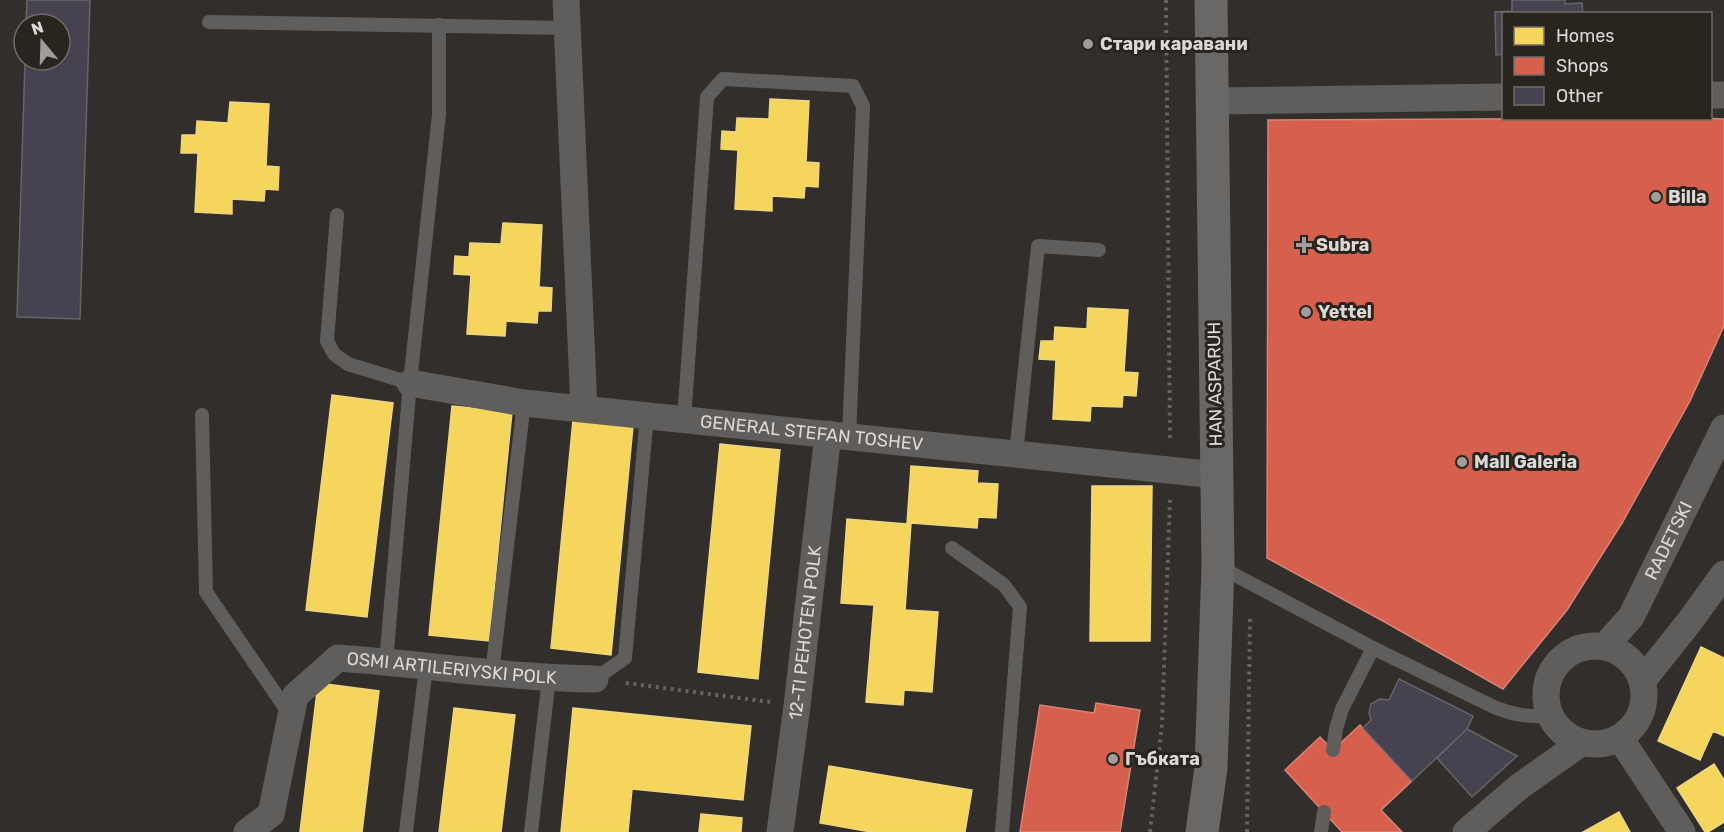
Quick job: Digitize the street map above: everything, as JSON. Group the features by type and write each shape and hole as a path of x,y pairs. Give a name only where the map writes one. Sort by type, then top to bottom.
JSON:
{"main road":[{"name":"HAN ASPARUH","path":"1202,832 1211,768 1218,566 1211,0"},
{"name":"HAN ASPARUH","path":"1211,768 1221,832"}],"street":[{"path":"567,0 584,408"},
{"path":"1212,101 1502,98"},
{"name":"GENERAL STEFAN TOSHEV","path":"410,383 525,403 1216,475"},
{"name":"RADETSKI","path":"1605,646 1631,617 1724,429"},
{"name":"12-TI PEHOTEN POLK","path":"780,832 839,435"},
{"path":"1643,680 1724,574"},
{"path":"1589,646 1605,646 1615,650 1632,662 1643,680 1645,699 1640,717 1620,738 1601,744 1581,743 1568,737 1553,722 1546,701 1546,686 1552,671 1561,659 1574,650 1589,646"},
{"name":"OSMI ARTILERIYSKI POLK","path":"247,832 271,814 295,696 338,658 549,678 595,679"},
{"path":"1520,786 1541,755 1553,722"},
{"path":"1620,738 1682,832"},
{"path":"1466,832 1520,786 1581,743"}],"lane":[{"path":"209,22 567,28"},
{"path":"386,662 410,383 439,114 439,25"},
{"path":"684,419 706,97 723,79 853,86 862,106 839,435"},
{"path":"337,215 327,341 334,354 348,364 410,383"},
{"path":"1016,454 1038,246 1099,250"},
{"path":"492,673 525,403"},
{"path":"202,415 206,592 291,717"},
{"path":"595,679 624,658 647,415"},
{"path":"952,548 1004,585 1020,607 1002,832"},
{"path":"1218,566 1373,648 1512,714 1553,722"},
{"path":"1333,750 1342,709 1373,648"},
{"path":"406,832 426,666"},
{"path":"531,832 549,678"},
{"path":"1321,832 1324,812"}],"path":[{"path":"1150,832 1162,724 1171,470 1166,0"},
{"path":"1247,832 1250,583"},
{"path":"595,679 797,706"}],"building: Homes":[{"path":"770,99 809,101 806,162 819,163 818,187 805,186 804,198 772,196 772,211 735,209 738,150 721,149 722,131 736,132 737,118 769,119"},
{"path":"230,102 269,104 266,166 279,167 278,190 265,189 264,201 232,199 232,214 195,212 198,153 181,153 182,135 196,135 197,121 228,123"},
{"path":"503,223 542,225 539,287 552,288 551,311 538,311 537,323 506,321 505,336 467,334 471,275 454,274 455,256 469,257 470,243 501,244"},
{"path":"1088,308 1128,310 1124,372 1138,373 1136,396 1123,395 1122,407 1091,406 1090,421 1053,419 1056,360 1039,359 1041,341 1054,341 1055,327 1087,329"},
{"path":"332,395 393,403 367,617 306,610"},
{"path":"452,406 512,412 489,641 429,635"},
{"path":"573,420 633,426 611,655 551,648"},
{"path":"720,444 780,450 758,679 698,672"},
{"path":"911,466 978,471 977,483 998,484 996,518 978,517 977,528 911,523 905,610 938,612 932,692 904,690 903,705 866,702 874,605 841,603 847,519 907,524"},
{"path":"1092,486 1152,486 1150,641 1090,641"},
{"path":"1701,647 1724,658 1724,736 1713,731 1700,760 1658,741"},
{"path":"318,683 379,691 362,832 300,832"},
{"path":"454,708 515,715 501,832 439,832"},
{"path":"573,708 751,726 743,800 632,789 628,832 561,832"},
{"path":"1714,764 1724,780 1724,822 1705,832 1677,788"},
{"path":"829,766 972,790 965,832 871,832 820,823"},
{"path":"1619,812 1630,832 1583,832"},
{"path":"701,814 742,818 741,832 699,832"}],"building: Shops":[{"name":"Mall Galeria","path":"1724,119 1724,326 1690,401 1622,523 1567,610 1503,689 1267,558 1268,120"},
{"path":"1096,703 1140,710 1120,832 1020,832 1040,705 1094,713"},
{"path":"1360,725 1412,781 1381,810 1402,832 1342,832 1285,770 1320,737 1333,750"}],"building: Other":[{"path":"27,0 90,0 80,319 17,317 25,72 72,72 72,12 26,12"},
{"path":"1512,0 1565,0 1565,4 1582,3 1583,12 1502,12 1502,54 1496,55 1495,12 1512,11"},
{"path":"1399,679 1473,716 1467,729 1412,781 1363,728 1371,720 1369,713 1371,704 1380,699 1389,700"},
{"path":"1467,729 1517,756 1472,797 1437,758"}],"place":[{"name":"Стари каравани","path":"1088,44"},
{"name":"Billa","path":"1656,197"},
{"name":"Subra","path":"1304,245"},
{"name":"Yettel","path":"1306,312"},
{"name":"Mall Galeria","path":"1462,462"},
{"name":"Гъбката","path":"1113,759"}]}
